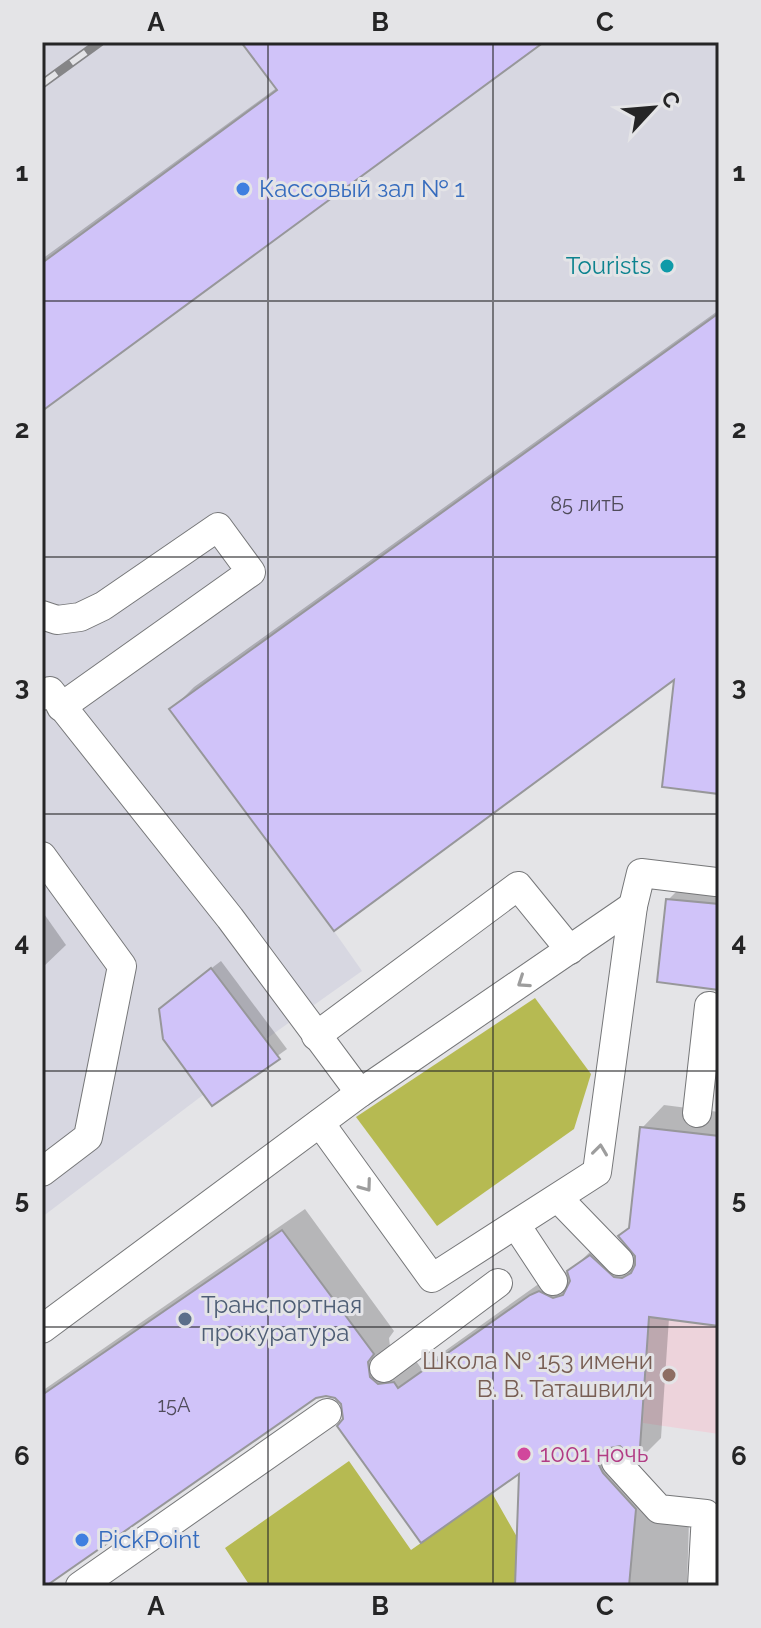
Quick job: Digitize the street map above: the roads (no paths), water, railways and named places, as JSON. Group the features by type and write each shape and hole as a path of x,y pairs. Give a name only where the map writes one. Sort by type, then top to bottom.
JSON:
{"lane":[{"path":"42,615 57,620 80,617 103,606 218,527 251,572 52,702 230,918 360,1093"},
{"path":"42,856 122,966 88,1137 42,1172"},
{"path":"320,1123 432,1278 597,1172 633,906 641,873 716,882"},
{"path":"316,1036 518,886 570,950"},
{"path":"42,1329 360,1093 633,906"},
{"path":"697,1113 711,1064 709,1006"},
{"path":"558,1198 619,1261"},
{"path":"516,1225 553,1281"},
{"path":"384,1368 498,1283"},
{"path":"80,1586 327,1413"},
{"path":"616,1462 659,1509 706,1514 702,1586"}],"railway":[{"path":"42,84 100,42"}],"place":[{"name":"Кассовый зал № 1","path":"243,189"},
{"name":"Tourists","path":"667,266"},
{"name":"Транспортная прокуратура","path":"185,1319"},
{"name":"Школа № 153 имени В. В. Таташвили","path":"669,1375"},
{"name":"1001 ночь","path":"524,1454"},
{"name":"PickPoint","path":"82,1540"}]}
